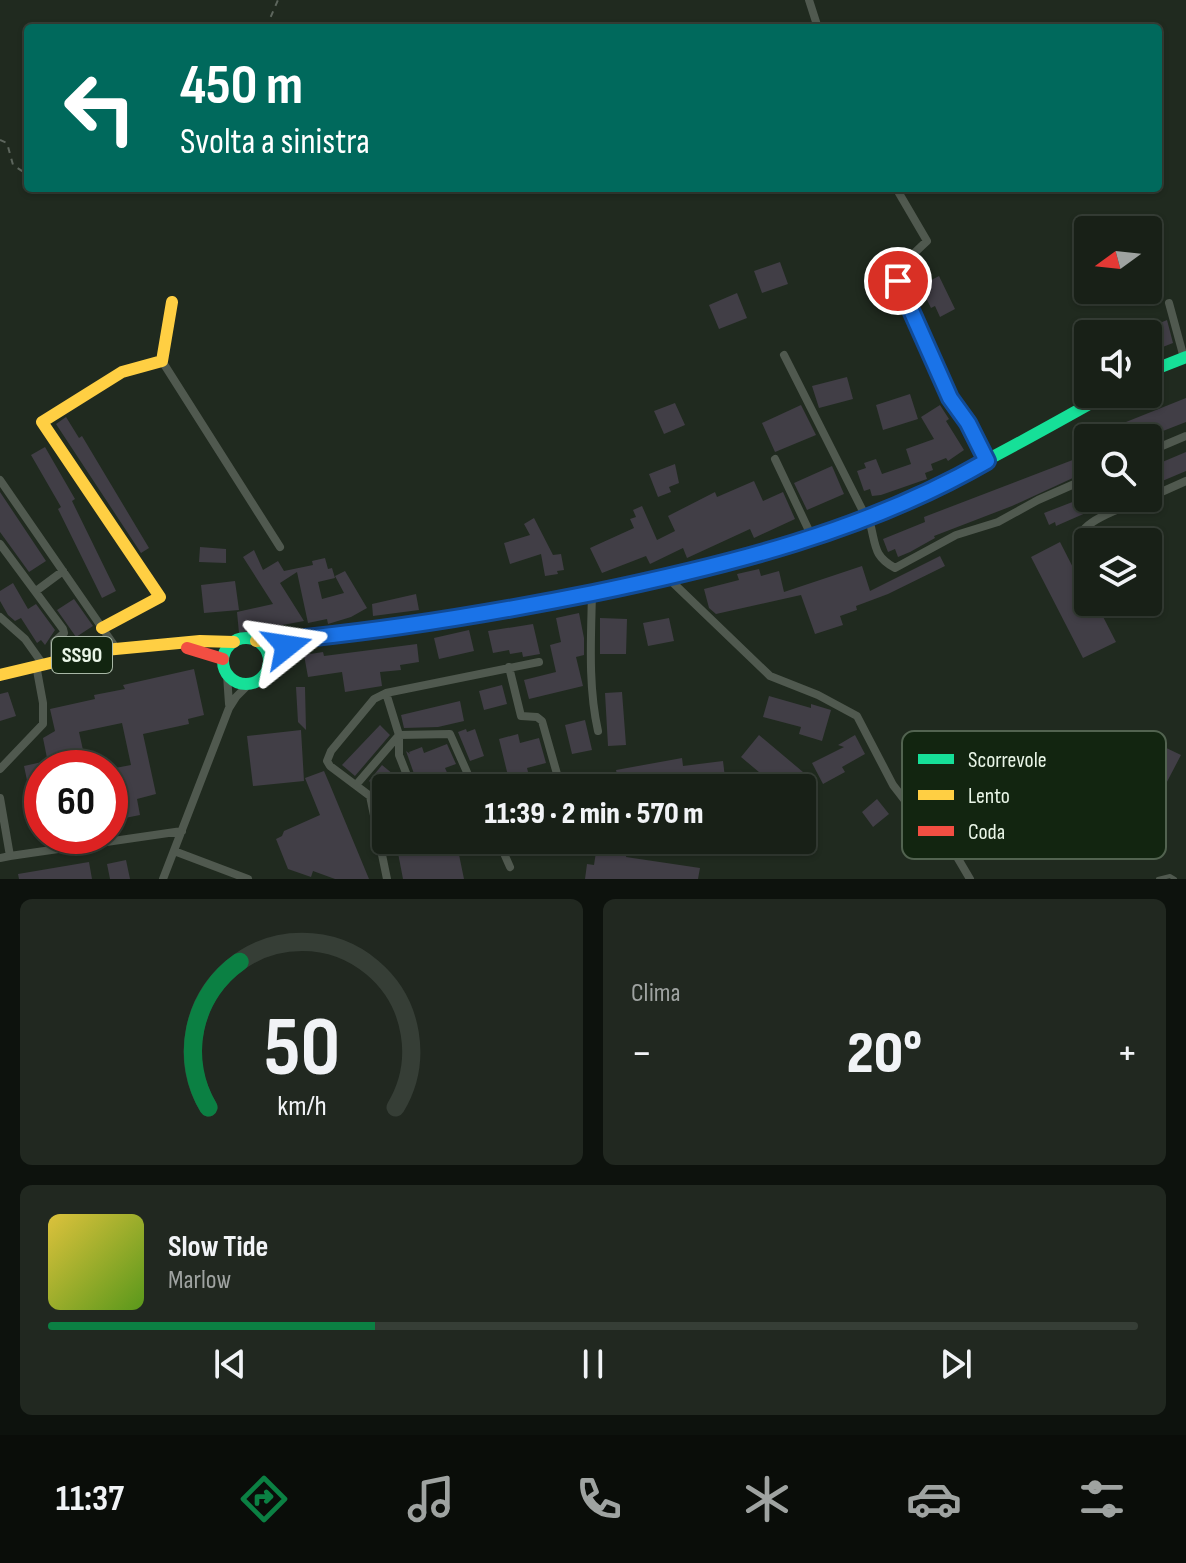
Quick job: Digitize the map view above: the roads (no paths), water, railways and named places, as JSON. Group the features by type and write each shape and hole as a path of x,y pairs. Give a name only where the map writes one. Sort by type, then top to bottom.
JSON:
{"main road":[{"path":"102,628 160,597 42,422 122,372 162,361 172,302"},
{"path":"1162,366 1185,357"},
{"name":"SS90","path":"0,675 116,649 200,641 306,638 499,611 667,578 749,558 865,517 987,461 1082,408"},
{"name":"SS90","path":"249,684 261,678 287,646 306,638"},
{"path":"256,641 266,652 268,666"},
{"path":"234,642 223,659 227,675 237,682 249,684"},
{"name":"SS90","path":"166,646 200,650 223,659"}],"street":[{"path":"809,0 817,24"},
{"path":"898,192 927,241 908,259 898,281 950,398 968,423 987,461"},
{"path":"1169,303 1185,357"},
{"path":"784,355 871,527 876,552 882,561 895,568 956,535 998,522 1074,484"},
{"path":"162,361 280,547"},
{"path":"1162,446 1186,436"},
{"path":"775,459 812,537"},
{"path":"0,480 116,649"},
{"path":"1162,492 1186,481"},
{"path":"1084,528 1115,512"},
{"path":"0,544 64,633 54,642 44,663 43,724 0,769"},
{"path":"36,591 63,571"},
{"path":"667,578 770,676 842,706 857,716 902,797"},
{"path":"592,593 591,667 598,731"},
{"path":"0,617 25,639 44,663"},
{"path":"387,879 370,796 330,766 328,755 374,699 386,693 539,662"},
{"path":"509,667 521,716 537,717 542,721 557,774"},
{"path":"227,675 229,708"},
{"path":"163,879 229,708 249,684"},
{"path":"386,693 399,735 399,755 406,774"},
{"path":"356,785 399,735 450,734 468,774"},
{"path":"0,798 5,857 182,831"},
{"path":"174,851 248,879"},
{"path":"504,854 510,867"},
{"path":"958,859 970,879"}],"lane":[{"path":"1158,879 1170,876 1175,879"}]}
